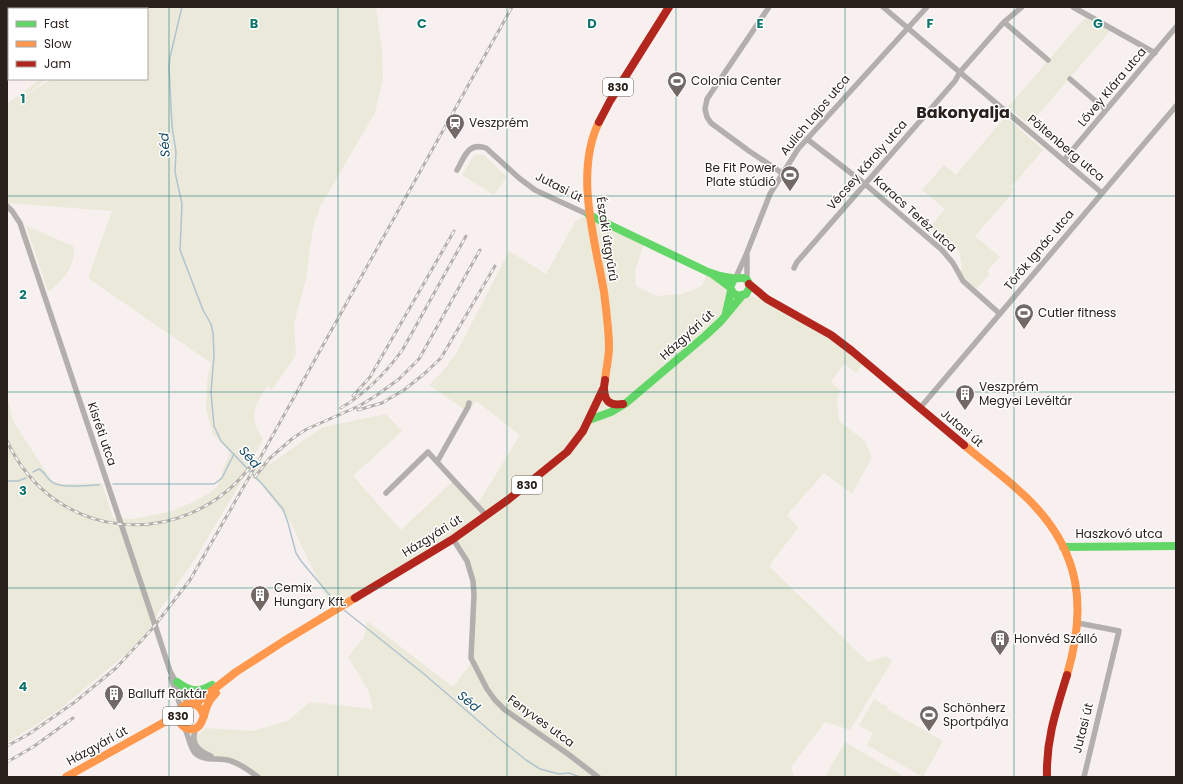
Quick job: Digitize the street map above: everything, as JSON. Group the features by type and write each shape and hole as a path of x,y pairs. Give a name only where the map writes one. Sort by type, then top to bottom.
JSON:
{"main road":[{"name":"Északi útgyűrű","path":"589,420 604,387 609,347 604,294 589,215 587,183 589,161 597,127 610,101 669,7"},
{"name":"Jutasi út","path":"589,215 711,273 735,278 741,277 767,299 831,335 1030,501 1046,519 1063,547 1069,562 1076,590 1078,623 1072,656 1051,724 1046,758 1047,777"},
{"name":"Jutasi út","path":"711,273 736,296 744,295 767,299"},
{"path":"730,289 735,278"},
{"path":"744,295 749,290 748,282"},
{"name":"Házgyári út","path":"726,314 730,289"},
{"name":"Házgyári út","path":"193,703 236,672 453,539 509,499 567,452 584,432 589,420 611,412 626,403 705,336 744,295"},
{"path":"604,387 603,395 606,400 614,405 626,403"},
{"name":"Haszkovó utca","path":"1063,547 1176,546"},
{"path":"177,682 186,689 198,692 236,672"},
{"name":"Házgyári út","path":"204,716 208,703 213,696 236,672"},
{"name":"830","path":"193,703 200,707 204,716 203,721 197,727 190,729 183,726 167,726 140,736 170,719 185,704 193,703"},
{"name":"830","path":"180,709 178,717 183,726"},
{"name":"Házgyári út","path":"66,777 140,736"}],"street":[{"path":"770,7 707,99 705,109 711,123 782,173"},
{"name":"Pöltenberg utca","path":"883,7 1102,193"},
{"name":"Aulich Lajos utca","path":"735,278 746,255 770,194 798,149 926,7"},
{"name":"Vécsey Károly utca","path":"794,268 797,262 955,81 960,72 1004,22 1022,7"},
{"path":"1073,7 1155,53"},
{"path":"1004,22 1048,60"},
{"name":"Lővey Klára utca","path":"1064,160 1176,27"},
{"path":"1070,79 1106,110"},
{"name":"Török Ignác utca","path":"920,408 1176,106"},
{"name":"Karacs Teréz utca","path":"807,139 865,184 942,250 953,263 963,281 1000,314"},
{"name":"Jutasi út","path":"457,170 469,150 477,146 486,148 519,178 535,190 589,215"},
{"name":"Kisréti utca","path":"7,206 20,223 170,671 180,709"},
{"name":"Aulich Lajos utca","path":"746,255 748,282"},
{"path":"437,462 469,403"},
{"path":"386,493 428,452 486,515"},
{"name":"Fenyves utca","path":"453,539 467,561 473,581 474,595 471,658 487,689 505,710 598,777"},
{"name":"Jutasi út","path":"1078,623 1119,631 1084,777"},
{"name":"Kisréti utca","path":"170,671 185,698 193,703"},
{"path":"183,726 187,732 191,747 197,754 204,757 219,758"},
{"path":"197,727 194,738 197,748 202,752 233,761 258,777"}],"shaded area":[{"path":"376,7 382,51 383,78 375,113 321,205 314,224 306,279 294,324 296,355 272,390 267,386 256,406 254,412 255,424 263,439 254,456 270,464 323,427 386,414 402,431 353,476 401,530 453,481 477,505 520,435 476,401 468,412 429,385 442,372 456,354 509,251 546,274 575,222 583,217 590,215 645,240 635,272 636,286 656,296 683,294 702,286 709,271 729,287 729,302 746,295 772,301 865,361 856,373 845,364 843,365 831,382 841,391 837,398 839,421 864,440 872,457 852,494 824,473 787,515 798,528 769,566 868,662 886,656 892,661 850,730 825,722 791,767 794,777 257,777 233,763 196,757 192,754 187,744 206,728 252,731 288,721 310,702 373,709 369,692 348,657 364,637 367,621 453,687 472,662 473,581 454,538 333,612 291,523 259,482 247,472 195,559 159,611 150,629 126,654 60,709 7,743 7,396 13,421 52,481 62,484 102,483 113,518 133,519 168,512 189,504 210,493 217,487 230,451 213,435 206,409 207,381 211,363 88,278 112,211 7,203 7,104 40,80 46,80 26,95 50,80 148,80 148,8 132,8"},
{"path":"1085,18 1110,31 1029,125 1008,107"},
{"path":"1005,117 1043,150 1011,187 1015,190 975,236 1000,257 987,271 990,274 974,291 958,274 962,268 959,251 936,231 928,230 945,209 922,190 944,165 956,175"},
{"path":"477,154 485,156 507,177 494,195 462,175 473,157"},
{"path":"26,226 73,246 73,259 68,271 51,290 48,291"},
{"path":"874,699 888,707 887,709 943,741 923,777 867,745 873,733 859,726"},
{"path":"845,742 905,777 825,777"}],"waterway":[{"name":"Séd","path":"182,7 169,67 172,126 176,152 175,172 182,204 180,250 203,310 211,324 213,333 214,355 211,392 214,426 221,441 263,485 283,509 296,553 338,605"},
{"path":"113,484 214,484 222,478 234,454"},
{"path":"33,472 39,469 56,484 75,486 99,485"},
{"path":"7,481 18,481 26,478"},
{"name":"Séd","path":"344,610 424,674 526,760 540,769 559,774 569,773 580,777"}],"railway":[{"path":"7,746 29,734 75,702 116,668 152,629 190,580 255,467 512,7"},
{"path":"353,396 370,377 454,231"},
{"path":"341,408 359,396 375,382 403,349 466,236"},
{"path":"255,477 269,459 293,438 307,429 359,406 377,395 399,379 419,359 480,250"},
{"path":"358,410 382,403 404,390 441,358 495,266"},
{"path":"7,441 28,475 55,500 87,516 121,524 156,523 190,513 222,495 250,467"},
{"path":"7,762 33,747 73,718"}],"traffic: fast":[{"path":"589,215 708,272 726,277 743,278 747,280 750,287 746,294 738,296 733,293 730,287 734,279"},
{"path":"711,273 730,287"},
{"path":"726,313 731,291"},
{"path":"589,420 611,412 626,403 705,336 721,321 741,297"},
{"path":"1063,547 1176,546"},
{"path":"177,682 186,688 194,690 212,685"}],"traffic: slow":[{"path":"599,122 592,142 588,163 587,184 592,229 604,292 608,327 609,351 605,380"},
{"path":"964,445 1029,500 1060,540 1069,560 1075,582 1077,626 1067,675"},
{"path":"195,704 236,672 355,598"},
{"path":"204,716 202,711 195,704 187,704 183,706 178,715 181,725 186,728 191,729 199,726 203,719 204,714 208,704 216,693"},
{"path":"66,777 170,719 179,711"}],"traffic: jam":[{"path":"599,122 610,101 669,7"},
{"path":"749,284 767,299 831,335 964,445"},
{"path":"355,598 453,539 509,499 567,452 583,431 604,387 605,380"},
{"path":"604,387 605,396 608,402 623,404"},
{"path":"1047,777 1050,738 1067,675"}],"place":[{"name":"Colonia Center","path":"677,98"},
{"name":"Veszprém","path":"455,140"},
{"name":"Be Fit Power Plate stúdió","path":"790,192"},
{"name":"Cutler fitness","path":"1024,330"},
{"name":"Veszprém Megyei Levéltár","path":"965,411"},
{"name":"Cemix Hungary Kft.","path":"260,612"},
{"name":"Honvéd Szálló","path":"1000,656"},
{"name":"Balluff Raktár","path":"114,711"},
{"name":"Schönherz Sportpálya","path":"929,732"}],"district":[{"name":"Bakonyalja","path":"963,112"}]}
